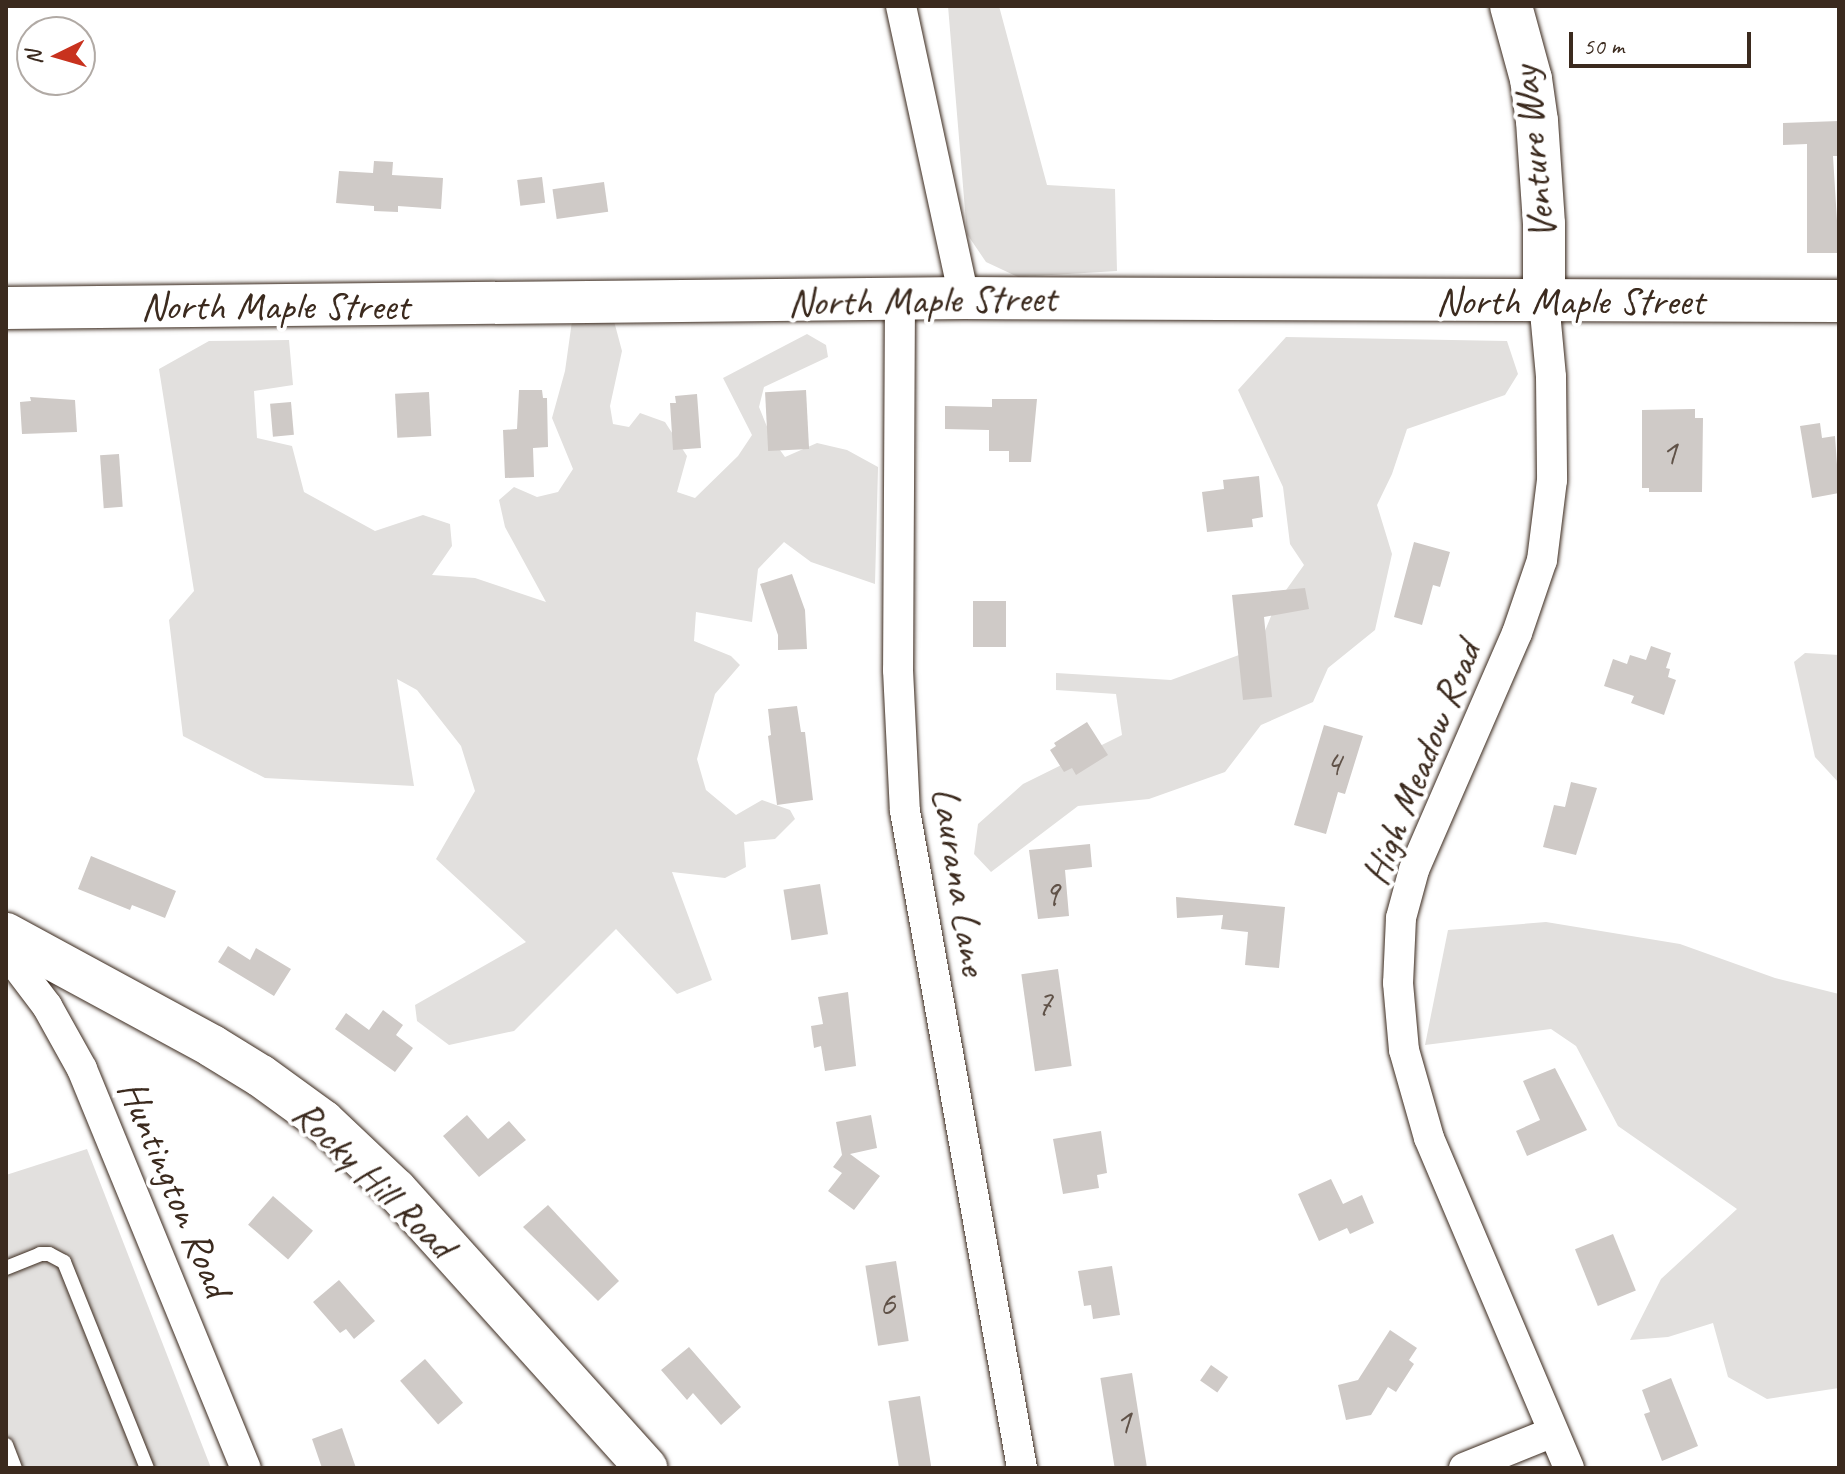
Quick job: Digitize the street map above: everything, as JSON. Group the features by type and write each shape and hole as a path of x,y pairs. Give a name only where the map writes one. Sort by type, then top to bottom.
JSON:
{"main road":[{"name":"Venture Way","path":"1511,6 1531,79 1537,121 1543,210 1544,301"},
{"name":"North Maple Street","path":"6,308 964,298 1839,301"},
{"name":"Rocky Hill Road","path":"6,934 212,1046 261,1076 323,1121 396,1190 646,1468"}],"street":[{"path":"901,6 964,298"},
{"name":"Laurana Lane","path":"900,299 898,670 905,811 1022,1468"},
{"name":"High Meadow Road","path":"1544,301 1551,377 1552,480 1542,560 1517,633 1414,870 1401,918 1398,983 1404,1050 1429,1138 1569,1468"},
{"name":"Huntington Road","path":"6,952 47,1006 82,1069 246,1468"},
{"path":"1464,1468 1553,1432"}],"lane":[{"path":"6,1268 40,1254 64,1262 147,1468"},
{"path":"6,1445 15,1468"}],"shaded area":[{"path":"948,6 999,6 1047,185 1115,189 1117,271 1018,277 986,262 967,234"},
{"path":"572,321 614,321 622,351 610,406 613,424 629,427 640,413 665,422 687,456 677,492 695,498 738,456 752,435 723,378 807,334 826,345 828,357 764,387 759,407 772,439 785,457 817,443 847,450 878,467 875,584 811,562 784,542 758,569 752,622 696,612 694,641 731,656 740,665 715,694 697,759 706,790 736,815 762,800 790,810 795,819 775,839 744,842 746,867 725,878 672,872 712,980 677,994 616,929 514,1031 449,1045 417,1021 415,1005 526,942 436,859 475,791 461,746 417,690 397,679 414,786 265,778 183,736 169,620 194,591 159,369 209,341 289,340 293,385 254,391 257,438 292,446 304,492 375,531 423,515 450,524 452,546 432,575 475,578 546,602 505,527 499,500 514,487 537,497 558,492 573,469 552,418 565,371"},
{"path":"1286,337 1507,341 1518,374 1505,395 1407,429 1392,474 1377,505 1392,554 1375,630 1328,668 1313,702 1261,725 1225,772 1149,799 1078,806 991,872 974,854 978,824 1023,784 1122,735 1116,694 1056,690 1056,673 1171,680 1258,648 1276,604 1304,565 1290,544 1283,487 1238,390"},
{"path":"1805,653 1839,655 1839,783 1815,757 1794,662"},
{"path":"1546,922 1680,944 1775,978 1839,994 1839,1388 1767,1399 1728,1377 1713,1323 1668,1337 1630,1340 1661,1279 1737,1209 1618,1126 1576,1046 1551,1029 1425,1045 1448,930"},
{"path":"87,1149 211,1468 6,1468 6,1175"}],"building":[{"path":"1839,121 1839,156 1833,156 1839,253 1807,253 1807,144 1783,145 1783,123"},
{"path":"374,161 393,162 392,175 443,178 441,209 398,206 398,212 374,211 374,206 336,203 339,171 373,173"},
{"path":"542,177 545,203 520,206 517,180"},
{"path":"604,182 608,212 557,219 553,189"},
{"path":"519,390 542,390 543,398 547,398 548,447 533,448 534,477 505,478 503,430 517,429"},
{"path":"806,390 809,449 768,451 765,392"},
{"path":"429,392 431,436 397,438 395,394"},
{"path":"697,394 701,448 673,450 670,403 676,403 675,396"},
{"path":"30,397 75,400 77,432 22,434 20,402 31,401"},
{"path":"992,399 1037,399 1031,462 1009,462 1009,451 989,451 989,430 945,429 945,406 992,407"},
{"path":"291,402 294,435 273,437 270,404"},
{"path":"1695,409 1695,418 1703,418 1702,492 1649,492 1649,488 1642,488 1642,410"},
{"path":"1820,423 1822,438 1835,436 1839,493 1812,498 1800,426"},
{"path":"119,454 123,507 104,508 100,455"},
{"path":"1259,476 1263,517 1252,519 1253,527 1207,532 1202,492 1224,489 1223,480"},
{"path":"1414,542 1450,552 1440,587 1433,585 1422,625 1394,617"},
{"path":"792,574 805,610 807,649 778,650 778,635 760,584"},
{"path":"1305,588 1309,609 1264,617 1272,697 1243,700 1232,595"},
{"path":"973,601 1006,601 1006,647 973,647"},
{"path":"1651,646 1671,653 1666,668 1670,669 1668,677 1676,680 1664,715 1631,703 1634,696 1604,686 1613,659 1627,664 1630,655 1646,660"},
{"path":"797,706 801,732 805,732 813,800 777,805 768,736 771,735 768,709"},
{"path":"1087,722 1108,755 1076,775 1072,768 1064,772 1050,750 1056,746 1054,743"},
{"path":"1324,725 1363,736 1345,794 1338,792 1326,834 1294,825"},
{"path":"1571,782 1597,788 1576,855 1543,847 1554,805 1565,807"},
{"path":"1090,844 1092,867 1065,870 1069,916 1038,919 1029,850"},
{"path":"91,856 176,891 165,918 132,905 130,910 78,889"},
{"path":"820,884 828,934 791,940 783,890"},
{"path":"1176,897 1285,907 1279,968 1245,965 1248,932 1221,929 1223,915 1177,918"},
{"path":"228,946 250,960 256,948 291,969 274,996 218,962"},
{"path":"1058,969 1072,1066 1035,1071 1021,974"},
{"path":"848,992 856,1066 825,1071 821,1046 814,1048 811,1026 823,1024 818,997"},
{"path":"383,1010 403,1025 396,1035 413,1048 395,1072 335,1029 346,1013 369,1030"},
{"path":"1555,1068 1587,1130 1527,1156 1516,1131 1540,1120 1523,1081"},
{"path":"467,1115 488,1139 509,1121 526,1140 479,1177 443,1136"},
{"path":"871,1115 877,1148 850,1154 880,1176 854,1210 828,1191 842,1173 833,1167 842,1155 836,1122"},
{"path":"1101,1131 1107,1173 1097,1175 1099,1188 1063,1194 1053,1139"},
{"path":"1331,1179 1343,1204 1362,1195 1374,1223 1350,1234 1347,1228 1319,1241 1298,1194"},
{"path":"273,1196 313,1231 288,1259 248,1225"},
{"path":"548,1205 619,1281 598,1301 523,1227"},
{"path":"1613,1234 1636,1291 1598,1306 1575,1249"},
{"path":"896,1261 909,1341 878,1346 865,1266"},
{"path":"1112,1266 1120,1315 1093,1319 1091,1305 1084,1306 1078,1271"},
{"path":"339,1280 375,1321 354,1339 346,1329 340,1333 313,1302"},
{"path":"1390,1330 1417,1348 1409,1360 1414,1364 1396,1392 1388,1387 1371,1415 1346,1420 1338,1385 1358,1380"},
{"path":"689,1347 741,1407 721,1425 693,1393 687,1400 661,1370"},
{"path":"425,1359 463,1403 438,1424 400,1381"},
{"path":"1211,1365 1228,1377 1217,1393 1200,1381"},
{"path":"1132,1373 1147,1466 1115,1468 1100,1378"},
{"path":"1671,1378 1698,1446 1662,1461 1644,1414 1650,1412 1642,1390"},
{"path":"920,1396 931,1468 899,1468 888,1401"},
{"path":"342,1428 356,1468 322,1468 312,1439"}]}
